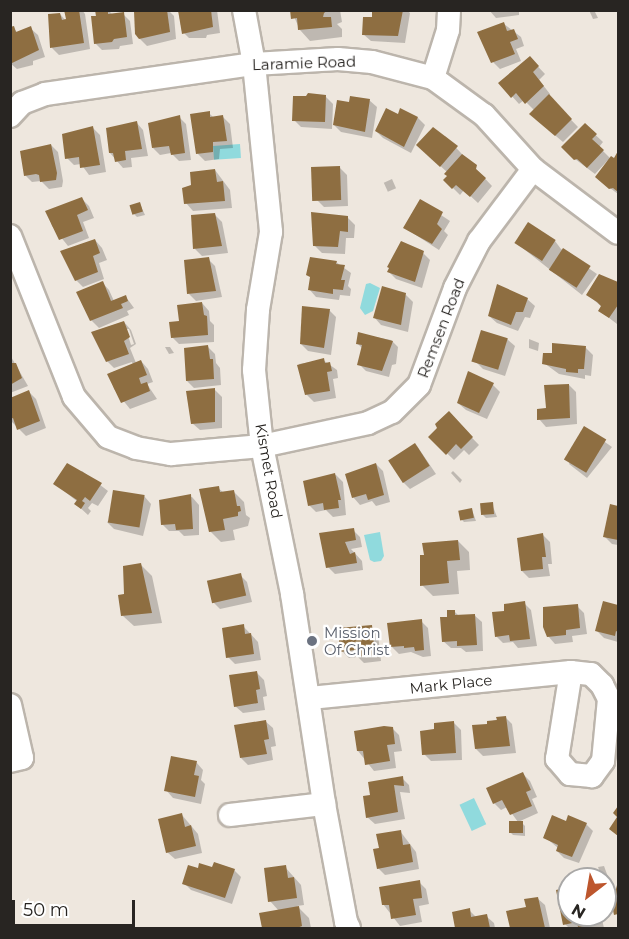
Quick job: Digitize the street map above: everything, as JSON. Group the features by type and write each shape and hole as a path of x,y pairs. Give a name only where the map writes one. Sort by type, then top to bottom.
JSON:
{"street":[{"name":"Kismet Road","path":"244,10 254,64 271,232 258,310 254,370 262,447 310,698 324,804 349,928"},
{"path":"434,78 448,30 448,10"},
{"name":"Laramie Road","path":"10,116 22,103 45,94 254,64 338,59 372,62 434,78 484,115 533,169 618,233"},
{"name":"Remsen Road","path":"10,236 74,397 108,437 136,448 171,454 262,447 368,423 392,412 419,385 455,288 479,241 533,169"},
{"name":"Mark Place","path":"310,698 581,673"},
{"path":"10,705 22,758 10,761"},
{"path":"230,815 324,804"}],"water":[{"path":"240,144 241,158 214,160 213,146"},
{"path":"370,283 380,288 373,311 365,315 360,308 366,284"},
{"path":"380,532 384,556 381,561 374,562 370,560 364,535"},
{"path":"474,798 486,824 472,831 459,805"}],"building":[{"path":"64,10 79,10 84,43 50,48 48,14 60,13 62,20 66,19"},
{"path":"95,10 108,10 108,14 124,12 127,37 94,44 91,16 96,16"},
{"path":"167,10 170,32 139,39 135,34 134,11"},
{"path":"178,10 211,10 213,27 182,34"},
{"path":"290,10 328,10 323,17 331,17 332,27 298,30 297,18 291,19"},
{"path":"372,10 403,10 398,36 362,35 363,17 372,17"},
{"path":"504,22 507,31 514,29 518,39 510,42 515,54 491,63 477,32"},
{"path":"14,26 16,32 31,26 39,50 10,64 10,27"},
{"path":"530,56 539,66 533,72 544,86 525,104 516,93 511,98 498,83"},
{"path":"308,93 326,95 325,122 292,121 293,96 306,96"},
{"path":"549,94 572,119 555,136 529,114"},
{"path":"350,96 370,99 365,132 333,125 337,100 349,102"},
{"path":"386,108 398,114 400,108 418,117 404,147 375,131"},
{"path":"210,111 210,117 223,115 227,141 213,142 213,152 196,154 190,114"},
{"path":"180,115 185,153 171,155 169,146 152,148 148,123"},
{"path":"137,121 142,149 125,151 126,160 115,162 113,153 109,153 106,128"},
{"path":"585,123 597,134 592,139 604,150 587,168 577,159 574,160 561,147"},
{"path":"93,126 100,165 80,168 79,157 65,159 62,134"},
{"path":"433,127 458,146 440,167 416,145"},
{"path":"51,144 57,173 56,180 40,182 39,175 24,176 20,151"},
{"path":"618,151 618,192 613,188 609,189 595,177 611,156 614,158"},
{"path":"462,154 477,165 476,169 486,178 470,197 456,185 452,189 443,180 447,176 444,174"},
{"path":"340,166 341,200 312,201 311,167"},
{"path":"215,169 217,182 223,181 225,201 184,204 182,188 191,185 190,172"},
{"path":"82,197 88,210 77,215 83,231 59,240 45,211"},
{"path":"420,199 443,212 437,224 442,229 432,244 403,228"},
{"path":"140,202 143,212 132,215 129,205"},
{"path":"311,212 348,216 348,232 340,231 338,247 313,246"},
{"path":"215,213 222,246 193,249 191,215"},
{"path":"528,222 556,240 542,261 514,243"},
{"path":"95,239 100,253 93,256 98,272 75,281 60,251"},
{"path":"401,241 424,251 415,282 387,272 389,268 387,267"},
{"path":"563,248 591,266 577,288 549,270"},
{"path":"209,257 216,291 187,294 184,260"},
{"path":"310,257 337,261 336,264 345,265 341,280 345,280 343,290 333,289 333,294 308,290 310,277 306,275"},
{"path":"599,274 618,282 618,305 609,318 598,311 601,306 597,302 586,295"},
{"path":"103,281 111,301 126,295 128,301 121,304 123,308 90,321 76,292"},
{"path":"497,284 528,298 523,312 516,312 511,325 488,316"},
{"path":"382,286 406,293 401,325 373,318"},
{"path":"202,302 204,315 207,316 208,335 171,338 169,322 179,321 177,305"},
{"path":"302,306 330,309 324,348 300,344"},
{"path":"124,321 130,337 124,341 129,354 106,362 91,332"},
{"path":"481,330 508,338 498,370 471,362"},
{"path":"358,332 393,341 382,371 357,365 362,345 356,344"},
{"path":"552,343 586,346 584,369 578,369 578,373 566,372 566,369 542,364 543,353 552,353"},
{"path":"208,345 210,359 213,359 214,379 186,381 184,348"},
{"path":"324,358 325,363 330,362 332,371 327,372 330,391 305,395 297,365"},
{"path":"141,360 147,375 139,378 141,384 147,382 150,391 121,403 107,374"},
{"path":"10,363 16,363 22,378 10,385"},
{"path":"468,371 494,383 479,413 457,403"},
{"path":"569,384 570,418 537,420 537,409 546,408 544,385"},
{"path":"215,388 215,422 191,424 186,391"},
{"path":"29,390 40,421 17,430 13,418 10,419 10,398"},
{"path":"449,411 473,437 461,449 456,444 446,455 428,437 437,428 435,424"},
{"path":"584,426 606,439 586,473 564,459"},
{"path":"415,443 430,466 403,483 388,460"},
{"path":"67,463 102,483 90,501 85,497 82,501 85,503 81,509 74,504 77,500 53,484"},
{"path":"376,463 384,495 368,500 366,494 352,498 345,474"},
{"path":"335,473 341,500 338,500 339,508 324,510 323,503 308,506 303,481"},
{"path":"219,486 220,492 234,490 237,506 240,506 241,511 238,512 238,516 223,519 225,530 209,532 199,489"},
{"path":"113,490 145,495 139,528 108,523"},
{"path":"191,494 193,529 176,530 175,524 161,525 159,500"},
{"path":"493,502 494,514 481,515 480,503"},
{"path":"610,504 618,506 618,540 603,537"},
{"path":"472,508 474,518 460,520 458,511"},
{"path":"354,528 356,540 345,542 350,554 355,552 357,563 326,568 319,533"},
{"path":"543,533 546,557 542,557 543,569 521,571 517,538"},
{"path":"458,540 460,560 447,561 449,583 420,586 420,555 424,555 422,543"},
{"path":"141,563 152,613 121,616 118,595 124,594 123,566"},
{"path":"241,573 246,595 212,603 207,581"},
{"path":"525,601 530,639 510,641 509,635 495,637 492,612 504,611 504,604"},
{"path":"603,601 618,605 618,632 616,631 615,636 595,631"},
{"path":"578,604 580,628 566,630 566,635 547,637 543,627 543,607"},
{"path":"447,610 455,610 455,615 475,614 477,645 457,646 457,641 442,642 440,617 447,617"},
{"path":"422,619 424,650 415,651 414,647 404,648 404,646 390,647 387,623"},
{"path":"244,624 245,634 251,633 254,654 226,658 222,628"},
{"path":"372,625 375,655 355,657 354,650 340,652 338,628"},
{"path":"257,671 260,689 256,690 258,703 234,707 229,675"},
{"path":"506,716 510,746 475,749 472,725 487,724 487,721 497,720 496,717"},
{"path":"266,720 269,739 264,740 267,754 240,758 234,725"},
{"path":"454,721 456,753 422,755 420,731 434,729 434,723"},
{"path":"384,726 393,727 395,744 387,745 390,761 365,765 363,751 357,751 354,731"},
{"path":"171,756 197,761 194,775 199,776 195,797 164,791"},
{"path":"523,772 531,790 526,792 532,806 510,815 502,800 493,804 486,788"},
{"path":"403,776 404,786 394,785 398,812 366,818 363,796 370,795 368,782"},
{"path":"618,806 618,836 609,829 617,817 613,813"},
{"path":"182,813 185,827 191,825 196,846 166,853 158,819"},
{"path":"552,815 566,821 568,815 587,823 572,857 556,851 558,845 543,838"},
{"path":"509,821 523,821 523,833 509,833"},
{"path":"401,830 403,845 410,844 413,862 377,869 373,849 379,848 376,834"},
{"path":"214,862 235,869 225,898 182,884 188,865 198,868 199,863 212,867"},
{"path":"286,865 288,878 294,877 297,898 268,902 264,868"},
{"path":"420,880 422,898 413,899 416,915 391,919 389,905 382,905 379,887"},
{"path":"538,897 545,928 510,928 506,911 526,907 524,899"},
{"path":"299,906 302,926 262,928 259,913"},
{"path":"470,908 471,917 487,914 490,928 455,928 452,912"}],"place":[{"name":"Mission Of Christ","path":"312,641"}]}
